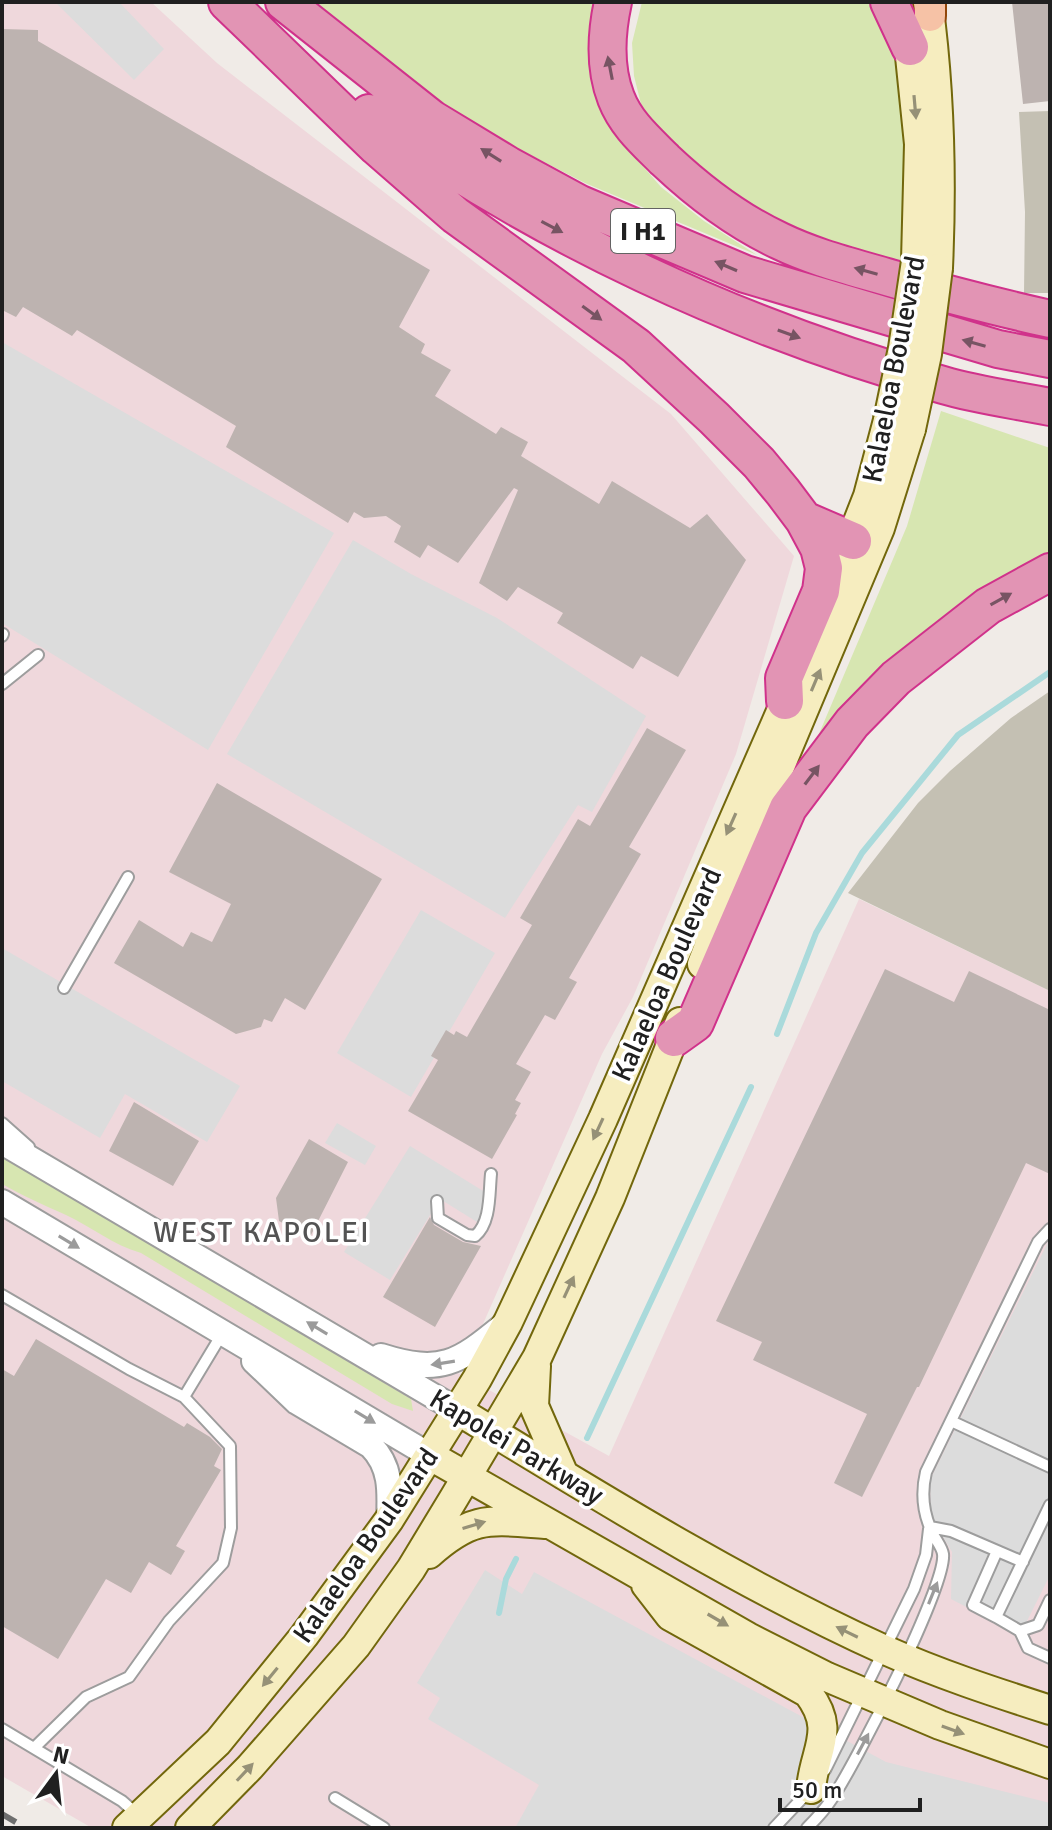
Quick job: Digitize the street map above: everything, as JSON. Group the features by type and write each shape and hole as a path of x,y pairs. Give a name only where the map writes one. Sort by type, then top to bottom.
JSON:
{"highway":[{"name":"I H1","path":"284,2 432,119 580,204 745,274 998,349 1050,359"},
{"path":"613,2 607,60 616,98 634,130 685,178 739,217 778,240 832,262 970,301 1050,319"},
{"path":"889,2 910,47"},
{"name":"I H1","path":"230,6 389,127 506,203 699,298 791,335 945,386 1050,407"},
{"path":"230,6 377,147 455,215 626,338 759,463 804,520 819,548 824,568 821,591 784,678 785,701"},
{"path":"945,386 1006,414 1050,425"},
{"path":"804,520 853,541"},
{"path":"674,1038 695,1023 788,808 852,723 896,678 988,606 1050,572"}],"main road":[{"name":"Kalaeloa Boulevard","path":"923,6 910,47 927,264"},
{"name":"Kalaeloa Boulevard","path":"190,1828 250,1767 341,1664 411,1569 537,1358 610,1198 771,788 880,528 899,424 903,348 927,264 942,180 938,87 923,6"},
{"name":"Kalaeloa Boulevard","path":"134,1823 218,1742 341,1588 389,1520 508,1322 603,1119 785,701 899,424"},
{"path":"537,1358 534,1406 564,1475"},
{"name":"Kapolei Parkway","path":"457,1410 748,1581 895,1654 1050,1710"},
{"name":"Kapolei Parkway","path":"429,1455 748,1637 874,1698 1050,1764"},
{"path":"411,1569 449,1536 466,1526 495,1520 554,1525"},
{"path":"638,1574 670,1616 808,1693 819,1706 824,1733 812,1772 811,1789"}],"street":[{"name":"Kapolei Parkway","path":"2,1142 457,1410"},
{"name":"Kapolei Parkway","path":"2,1202 429,1455"},
{"path":"347,1346 399,1362 447,1364 466,1356 508,1322"},
{"path":"223,1332 297,1402 371,1446 379,1454 389,1479 389,1520"}],"lane":[{"path":"2,684 38,655"},
{"path":"64,988 128,877"},
{"path":"2,1123 70,1182"},
{"path":"437,1201 438,1218 467,1235 475,1236 481,1231 487,1214 491,1174"},
{"path":"807,1828 832,1799 895,1654 940,1575 943,1554 930,1527 922,1490 926,1472 1038,1242 1050,1229"},
{"path":"2,1295 129,1369 184,1397 230,1446 231,1528 223,1563 169,1621 129,1677 86,1697 34,1748"},
{"path":"184,1397 223,1332"},
{"path":"951,1421 1050,1467"},
{"path":"996,1617 1050,1505"},
{"path":"930,1527 951,1531 1023,1562"},
{"path":"774,1828 811,1789 874,1698 895,1654 922,1566 930,1527"},
{"path":"997,1551 973,1605 1020,1631 1028,1648 1050,1658"},
{"path":"1020,1631 1038,1625 1050,1600"},
{"path":"2,1729 122,1801 134,1823"},
{"path":"335,1798 384,1828"}],"shaded area":[{"path":"2,2 151,2 217,63 671,414 794,556 736,754 633,997 602,1054 483,1324 466,1343 445,1352 418,1351 609,1456 859,899 1050,991 1050,1828 92,1828 2,1776"},
{"path":"55,2 119,2 164,49 134,80"},
{"path":"1050,111 1050,293 1024,293 1025,212 1019,112"},
{"path":"2,342 334,533 208,750 2,623"},
{"path":"353,540 497,618 646,716 592,812 578,805 505,918 227,754"},
{"path":"1050,691 1050,991 848,893 918,803 950,771 1011,718"},
{"path":"421,910 495,953 411,1097 337,1053"},
{"path":"2,948 240,1086 207,1142 125,1094 100,1138 2,1081"},
{"path":"337,1123 376,1146 365,1165 325,1143"},
{"path":"410,1146 493,1197 477,1222 440,1199 390,1280 344,1252"},
{"path":"1050,1238 1050,1575 1020,1635 951,1599 952,1552 931,1517 930,1480"},
{"path":"485,1570 522,1594 534,1572 886,1762 1050,1803 1050,1828 515,1828 539,1785 428,1719 440,1698 417,1683"}],"green space":[{"path":"302,2 599,2 606,110 622,142 661,187 704,221 757,255 585,183 454,116"},
{"path":"642,2 881,2 900,46 911,272 762,217 669,145 641,104 634,76 632,43"},
{"path":"941,411 1050,448 1050,567 802,774 907,526"},
{"path":"2,1157 411,1399 413,1411 392,1404 141,1253 2,1184"}],"building":[{"path":"1012,2 1050,2 1050,101 1023,104"},
{"path":"2,29 38,30 38,41 430,270 399,327 425,344 421,353 451,370 435,396 496,434 501,427 528,442 521,456 599,504 612,481 690,528 707,514 746,560 678,677 641,656 633,669 557,623 563,613 518,587 507,601 479,583 518,490 514,488 458,563 428,545 420,558 394,542 401,526 386,516 364,518 354,512 348,523 226,447 236,426 77,330 72,336 23,307 16,317 2,310"},
{"path":"647,728 686,750 629,847 641,854 569,978 577,982 555,1020 545,1015 516,1064 531,1072 515,1100 521,1103 517,1115 492,1159 408,1111 438,1060 431,1056 446,1030 467,1037 532,925 520,918 578,819 590,826"},
{"path":"217,783 382,879 305,1010 285,998 272,1022 264,1019 261,1027 236,1034 114,963 139,920 183,947 191,932 212,942 231,904 169,872"},
{"path":"885,969 954,1002 969,971 1050,1010 1050,1174 1026,1163 919,1387 862,1497 834,1483 867,1414 753,1360 762,1342 716,1321"},
{"path":"134,1102 199,1141 173,1186 109,1151"},
{"path":"309,1139 348,1162 310,1237 279,1221 276,1198"},
{"path":"430,1217 434,1225 463,1242 481,1246 435,1327 383,1297"},
{"path":"36,1339 184,1427 187,1423 210,1437 222,1449 214,1466 221,1470 176,1546 185,1551 171,1575 149,1562 131,1593 106,1579 58,1659 2,1626 2,1369 14,1376"}],"waterway":[{"path":"777,1034 816,933 862,853 958,735 1050,672"},
{"path":"587,1438 751,1087"},
{"path":"499,1613 506,1579 516,1559"}],"railway":[{"path":"2,1814 26,1828"}],"district":[{"name":"WEST KAPOLEI","path":"262,1232"}]}
